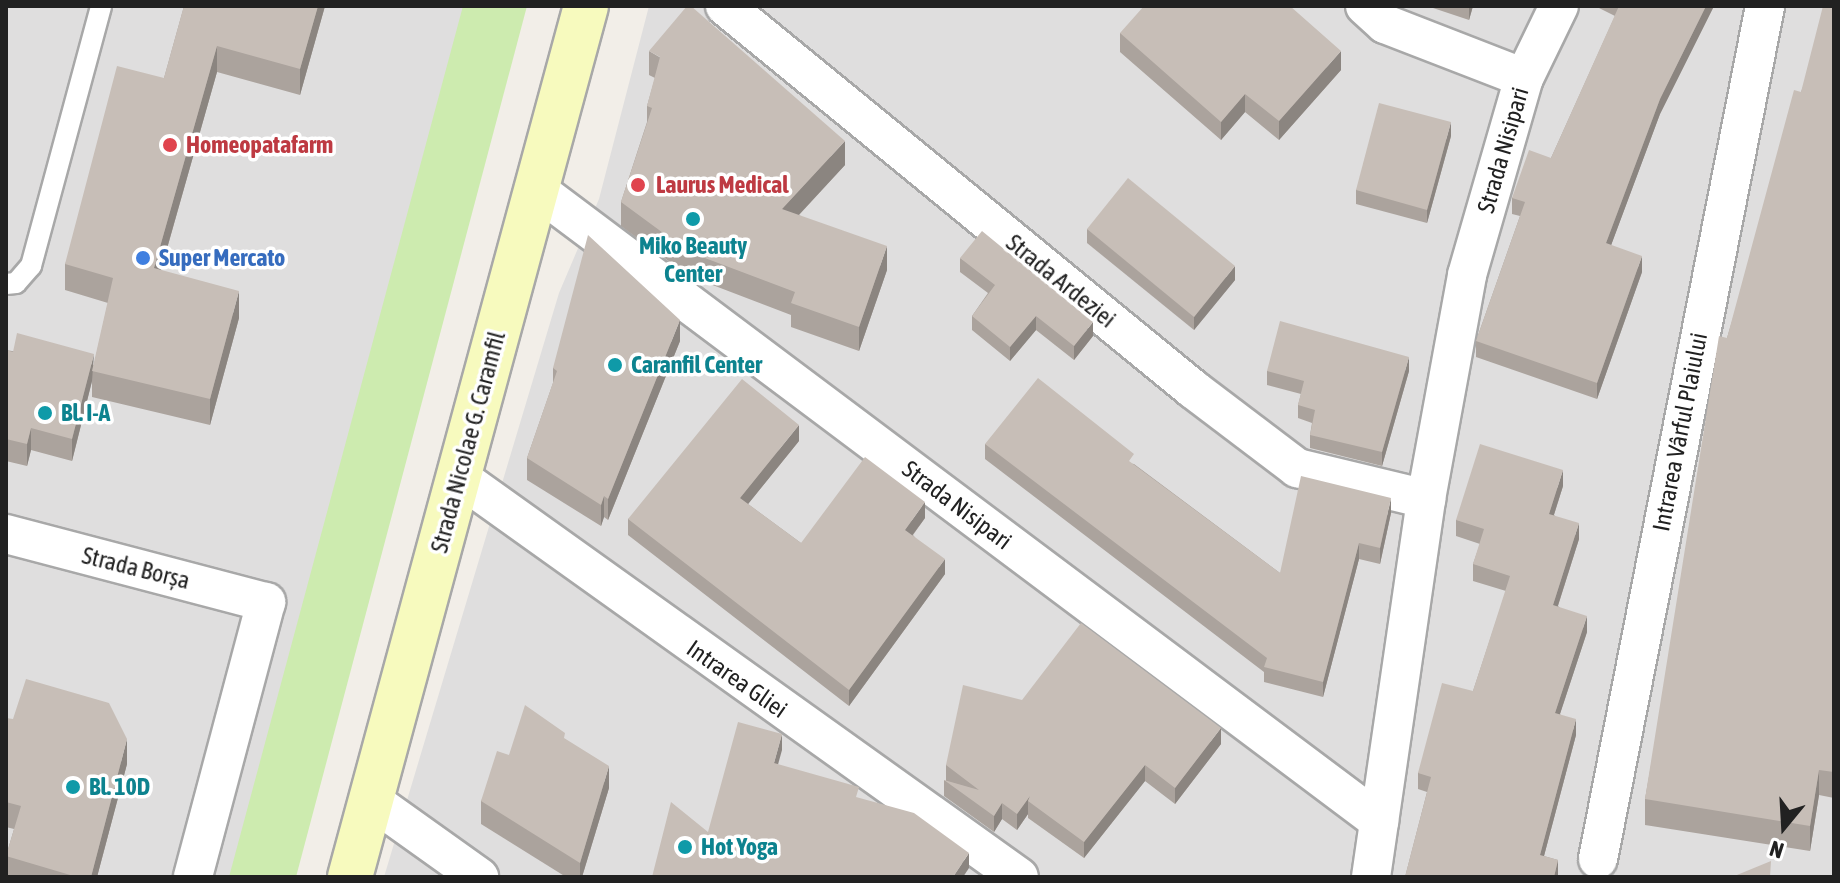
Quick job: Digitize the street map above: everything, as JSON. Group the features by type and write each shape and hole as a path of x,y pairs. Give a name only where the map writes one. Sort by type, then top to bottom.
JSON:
{"main road":[{"name":"Strada Nicolae G. Caramfil","path":"350,877 586,6"}],"street":[{"name":"Strada Ardeziei","path":"725,6 1297,468 1426,499"},
{"path":"1365,6 1385,24 1524,78"},
{"name":"Strada Nisipari","path":"1371,877 1426,499 1467,275 1524,78 1559,6"},
{"name":"Intrarea Vârful Plaiului","path":"1598,859 1765,6"},
{"name":"Strada Nisipari","path":"536,189 1379,821"},
{"name":"Intrarea Gliei","path":"459,477 1019,877"},
{"name":"Strada Borșa","path":"6,534 266,602 193,877"},
{"path":"371,800 479,877"}],"lane":[{"path":"6,284 16,283 31,266 101,6"}],"shaded area":[{"path":"6,6 511,6 273,877 6,877"},
{"path":"649,6 1834,6 1834,877 384,877 559,293 599,199"}],"green space":[{"path":"463,6 527,6 296,877 229,877"}],"building":[{"path":"184,6 318,6 300,69 217,46 154,268 239,291 210,399 92,371 113,278 65,264 117,66 164,78"},
{"path":"687,6 691,6 845,141 782,209 887,246 859,327 791,303 795,292 689,252 621,202 652,108 647,106 660,57 649,51"},
{"path":"1144,6 1290,6 1341,51 1279,121 1245,94 1221,122 1120,33"},
{"path":"1619,6 1706,6 1660,99 1606,243 1642,256 1597,383 1476,341 1525,202 1512,198 1529,150 1551,158"},
{"path":"1823,6 1834,6 1834,772 1819,770 1810,826 1645,799 1719,336 1727,338 1794,90 1801,92"},
{"path":"1379,103 1451,122 1427,210 1356,190"},
{"path":"1128,178 1235,266 1194,317 1087,229"},
{"path":"982,231 1093,322 1074,346 1036,316 1010,347 972,316 995,285 960,258"},
{"path":"588,235 680,320 608,499 604,496 601,505 527,458 557,371 553,368"},
{"path":"1280,321 1409,357 1382,452 1310,435 1315,410 1298,405 1304,381 1267,371"},
{"name":"Bl. I-A","path":"17,333 94,354 72,439 31,428 27,444 6,439 6,350 13,352"},
{"path":"1038,378 1134,454 1129,461 1280,573 1301,476 1391,498 1380,548 1359,543 1323,682 1264,667 1267,658 985,444"},
{"path":"742,379 799,425 740,498 801,543 865,457 925,502 905,530 945,559 849,690 628,519"},
{"path":"1480,444 1563,470 1549,514 1579,523 1553,605 1587,616 1555,713 1576,719 1540,855 1558,860 1554,877 1405,877 1431,777 1418,773 1442,683 1473,691 1510,576 1473,564 1484,529 1456,520"},
{"path":"1081,623 1221,728 1175,788 1145,765 1084,842 1028,801 1030,796 1017,814 1002,803 994,816 944,780 979,790 946,765 963,685 1022,700"},
{"name":"Bl. 10D","path":"26,679 109,703 127,739 91,877 77,877 6,856 21,806 6,802 6,718 13,719"},
{"path":"525,705 565,733 564,738 609,766 580,863 481,801 497,751 509,755"},
{"path":"738,722 782,734 774,763 859,787 856,797 914,813 969,853 953,877 652,877 671,802 708,832"},
{"path":"1771,861 1770,877 1732,877"}],"place":[{"name":"Homeopatafarm","path":"170,145"},
{"name":"Laurus Medical","path":"638,185"},
{"name":"Miko Beauty Center","path":"693,219"},
{"name":"Super Mercato","path":"143,258"},
{"name":"Caranfil Center","path":"615,365"},
{"name":"Bl. I-A","path":"45,413"},
{"name":"Bl. 10D","path":"73,787"},
{"name":"Hot Yoga","path":"685,847"}]}
